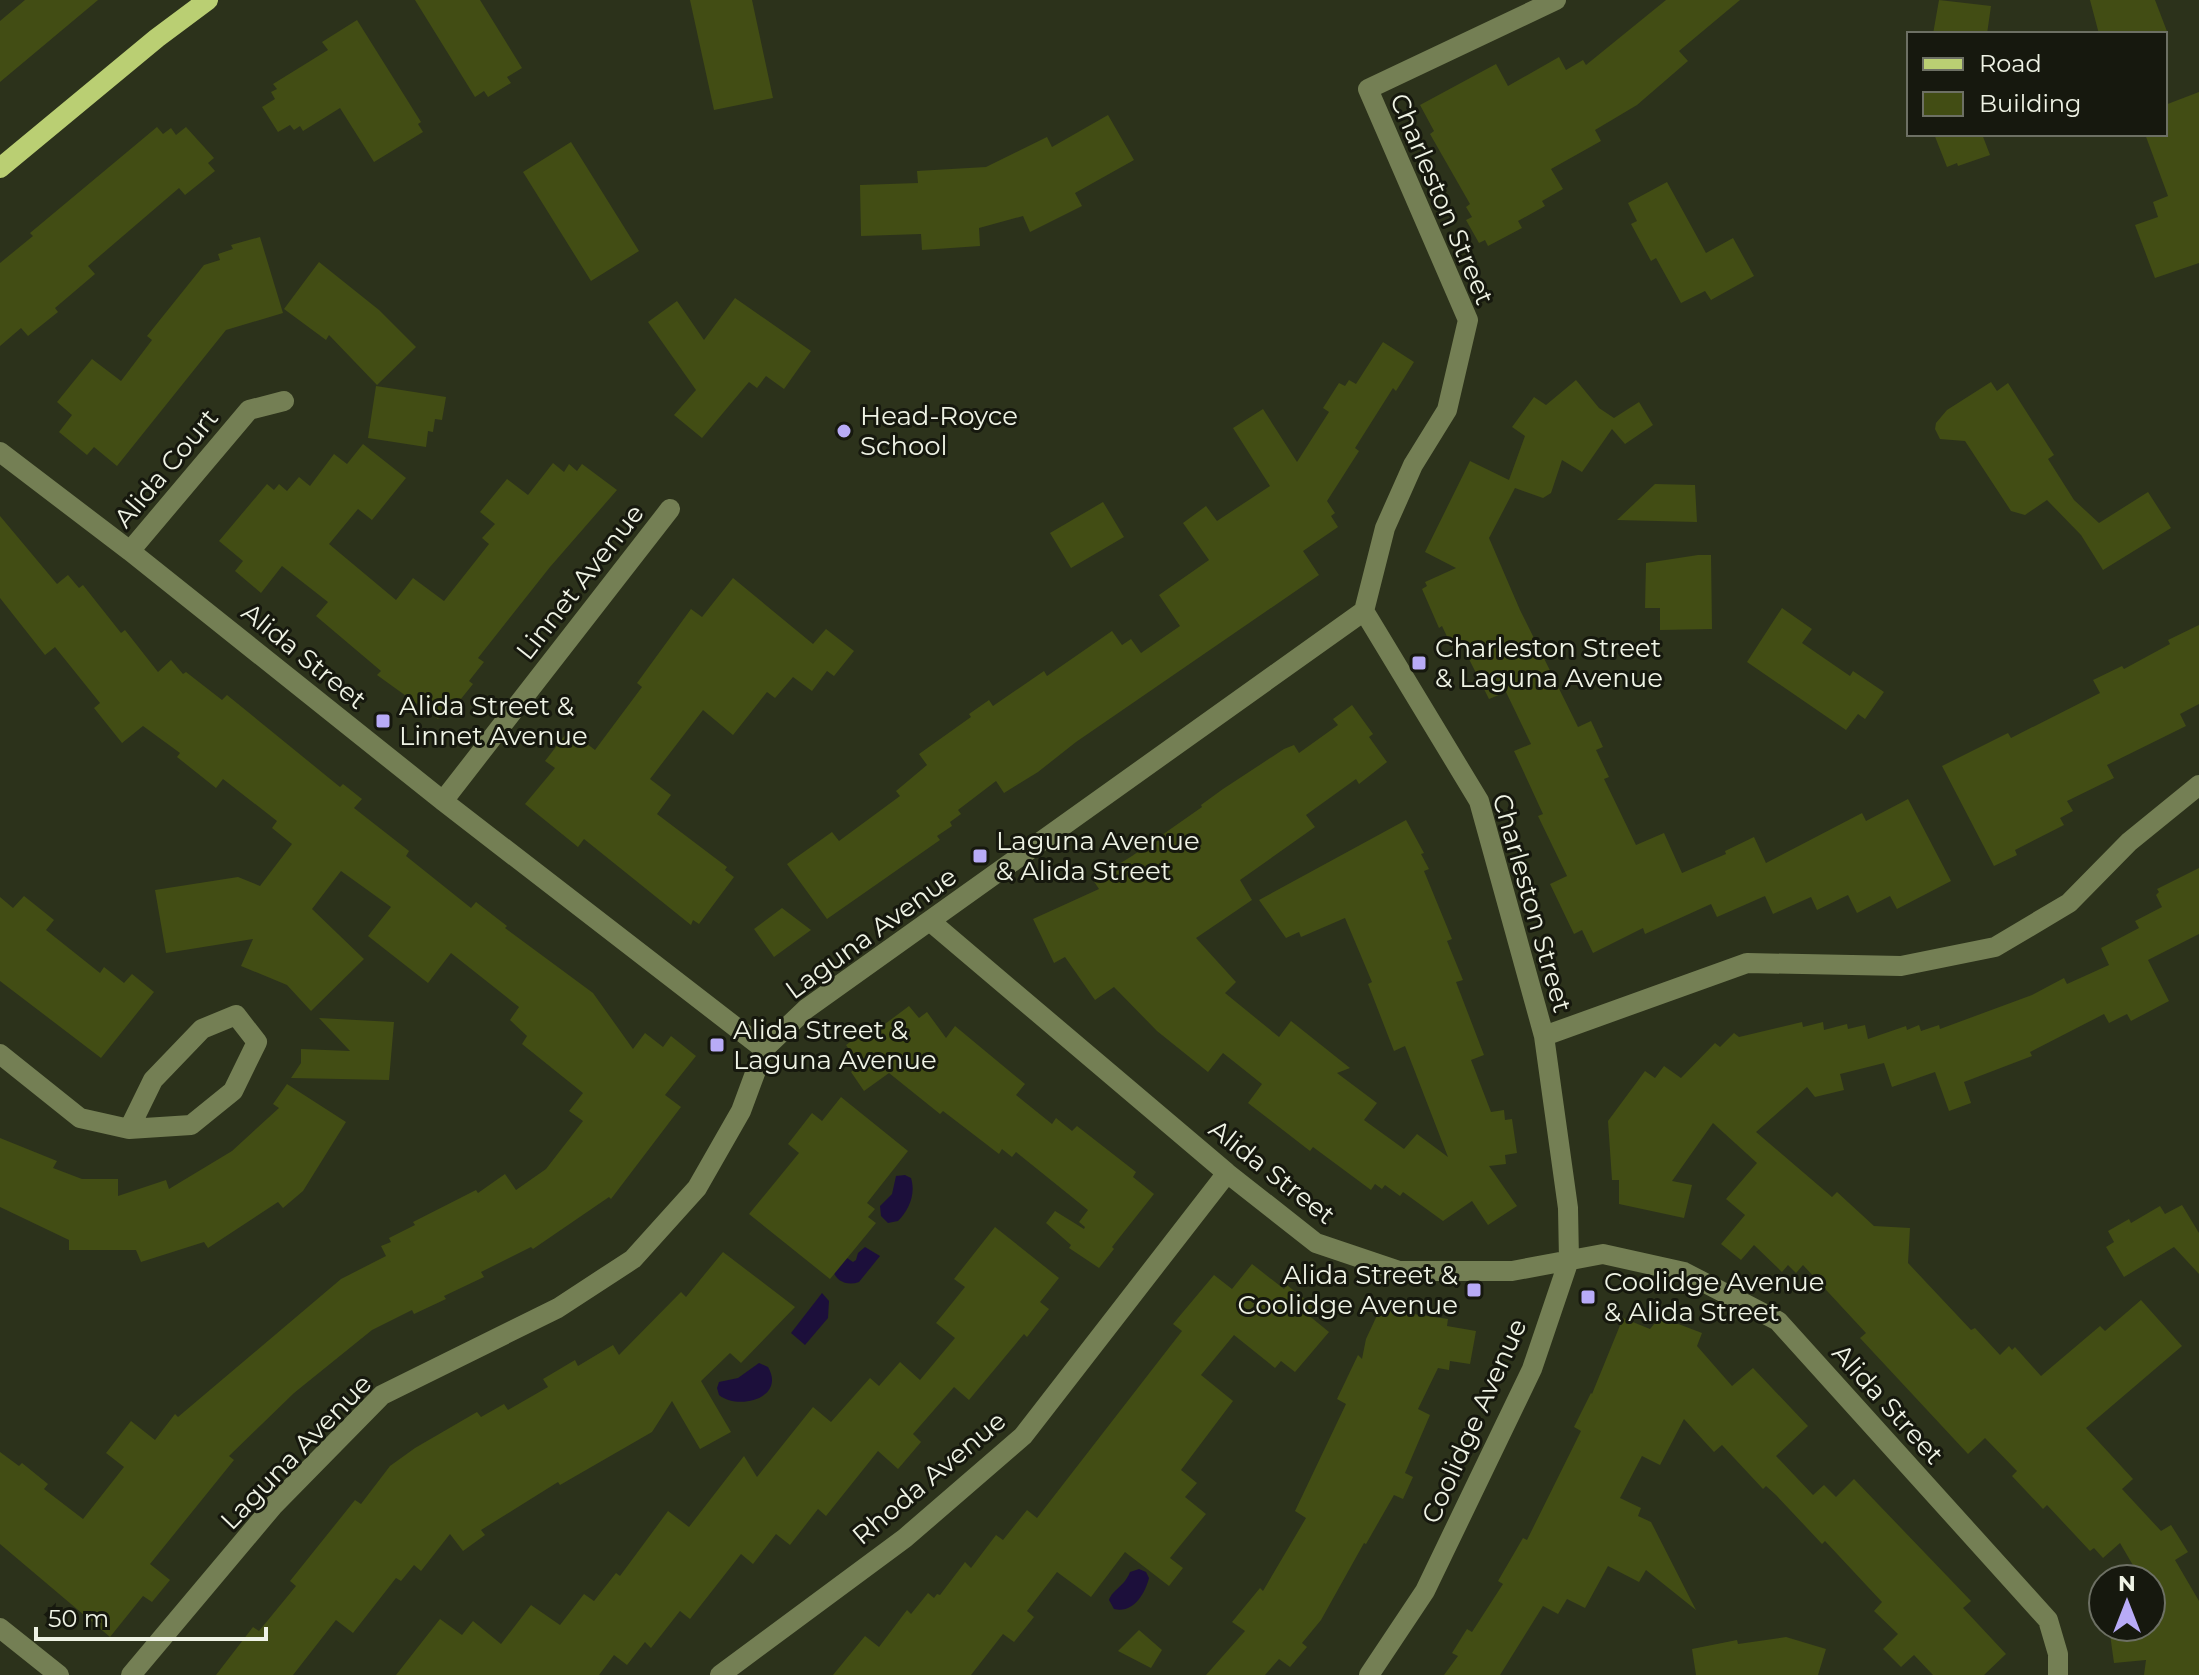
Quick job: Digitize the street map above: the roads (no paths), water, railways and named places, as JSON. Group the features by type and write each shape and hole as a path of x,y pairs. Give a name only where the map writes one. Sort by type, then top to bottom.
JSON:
{"main road":[{"path":"0,168 157,38 208,0"}],"street":[{"name":"Charleston Street","path":"1544,1036 1479,801 1364,611 1385,528 1413,465 1447,410 1468,320 1368,89 1556,0"},
{"name":"Alida Court","path":"130,551 249,410 284,401"},
{"name":"Alida Street","path":"0,452 764,1049"},
{"name":"Linnet Avenue","path":"443,801 670,509"},
{"name":"Laguna Avenue","path":"131,1675 273,1506 382,1395 558,1308 633,1259 697,1188 741,1111 764,1049 806,1009 1364,611"},
{"path":"1544,1036 1747,963 1901,966 1995,947 2069,903 2129,842 2199,785"},
{"name":"Alida Street","path":"931,922 1227,1173 1316,1243 1399,1271 1512,1271 1603,1254 1684,1272 1778,1321 2048,1620 2058,1665"},
{"path":"0,1054 80,1118 129,1129 191,1125 233,1091 257,1042 236,1015 202,1029 153,1080 129,1129"},
{"name":"Coolidge Avenue","path":"1369,1675 1425,1591 1526,1383 1569,1260 1568,1208 1544,1036"},
{"name":"Rhoda Avenue","path":"720,1675 905,1538 1023,1436 1227,1173"},
{"path":"0,1628 59,1675"}],"place":[{"name":"Head-Royce School","path":"844,431"},
{"name":"Charleston Street & Laguna Avenue","path":"1419,663"},
{"name":"Alida Street & Linnet Avenue","path":"383,721"},
{"name":"Laguna Avenue & Alida Street","path":"980,856"},
{"name":"Alida Street & Laguna Avenue","path":"717,1045"},
{"name":"Alida Street & Coolidge Avenue","path":"1474,1290"},
{"name":"Coolidge Avenue & Alida Street","path":"1588,1297"}]}
